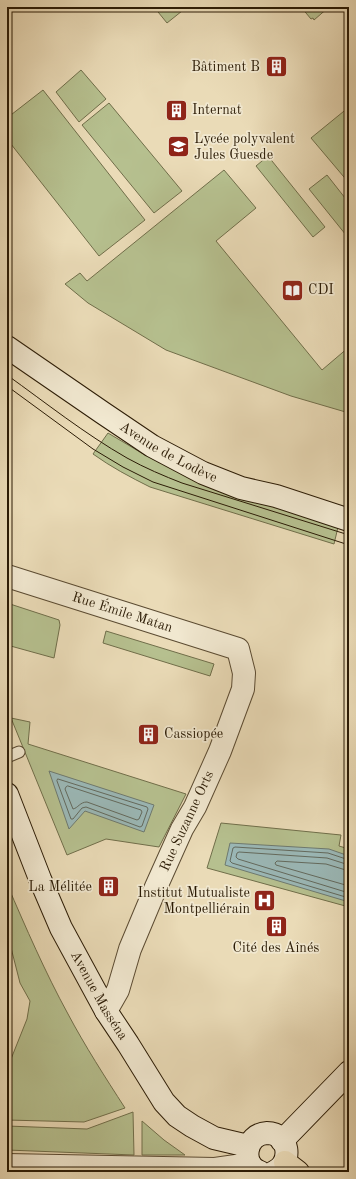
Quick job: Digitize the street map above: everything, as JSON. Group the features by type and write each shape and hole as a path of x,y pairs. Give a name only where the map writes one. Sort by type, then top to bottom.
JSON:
{"street":[{"name":"Avenue de Lodève","path":"7,347 152,446 203,473 241,488 276,496 349,520"},
{"name":"Rue Émile Matan","path":"7,576 238,649"},
{"name":"Rue Suzanne Orts","path":"106,1011 118,990 130,949 182,829 195,807 220,751 244,689 244,673 238,649"},
{"name":"Avenue Masséna","path":"7,794 61,928 106,1011 164,1102 177,1116 192,1126 253,1161"},
{"path":"282,1141 349,1072"},
{"path":"7,1165 215,1169 253,1161 252,1140 256,1136 262,1134 274,1135 282,1141 287,1152 286,1169"}],"lane":[{"path":"7,757 19,752"}],"green space":[{"path":"154,7 187,7 167,23"},
{"path":"301,7 329,7 314,20 313,18 311,19"},
{"path":"81,70 106,99 79,122 56,92"},
{"path":"43,90 145,220 99,256 7,139 7,118"},
{"path":"109,103 182,191 154,213 82,125"},
{"path":"349,107 349,183 311,138"},
{"path":"268,156 325,227 313,237 256,166"},
{"path":"224,170 256,208 216,241 322,370 349,347 349,413 291,396 166,350 88,303 65,284 80,273 87,281"},
{"path":"327,175 349,203 349,232 346,235 309,189"},
{"path":"108,433 145,455 189,475 339,523 334,544 150,487 121,472 93,454"},
{"path":"7,603 59,620 60,625 54,658 7,645"},
{"path":"106,631 214,664 210,676 103,643"},
{"path":"11,718 30,722 28,744 186,794 159,847 106,839 67,855"},
{"path":"221,823 341,835 339,846 349,849 349,907 207,868"},
{"path":"7,884 36,950 60,998 88,1050 125,1108 84,1122 7,1120 7,1069 27,1019 30,1001 20,983 7,932"},
{"path":"133,1112 134,1155 7,1150 7,1126 87,1129"},
{"path":"142,1121 164,1140 185,1155 142,1155"}],"water":[{"path":"49,771 154,805 144,832 85,811 69,829"},
{"path":"230,843 329,849 349,856 349,902 225,865"}],"tram line":[{"path":"7,375 96,439 127,458 161,475 182,483 349,535"},
{"path":"7,386 93,449 123,467 153,482 349,545"}],"place":[{"name":"Bâtiment B","path":"276,67"},
{"name":"Internat","path":"176,110"},
{"name":"Lycée polyvalent Jules Guesde","path":"178,147"},
{"name":"CDI","path":"293,290"},
{"name":"Cassiopée","path":"149,734"},
{"name":"La Mélitée","path":"108,887"},
{"name":"Institut Mutualiste Montpelliérain","path":"265,901"},
{"name":"Cité des Aînés","path":"276,926"}]}
